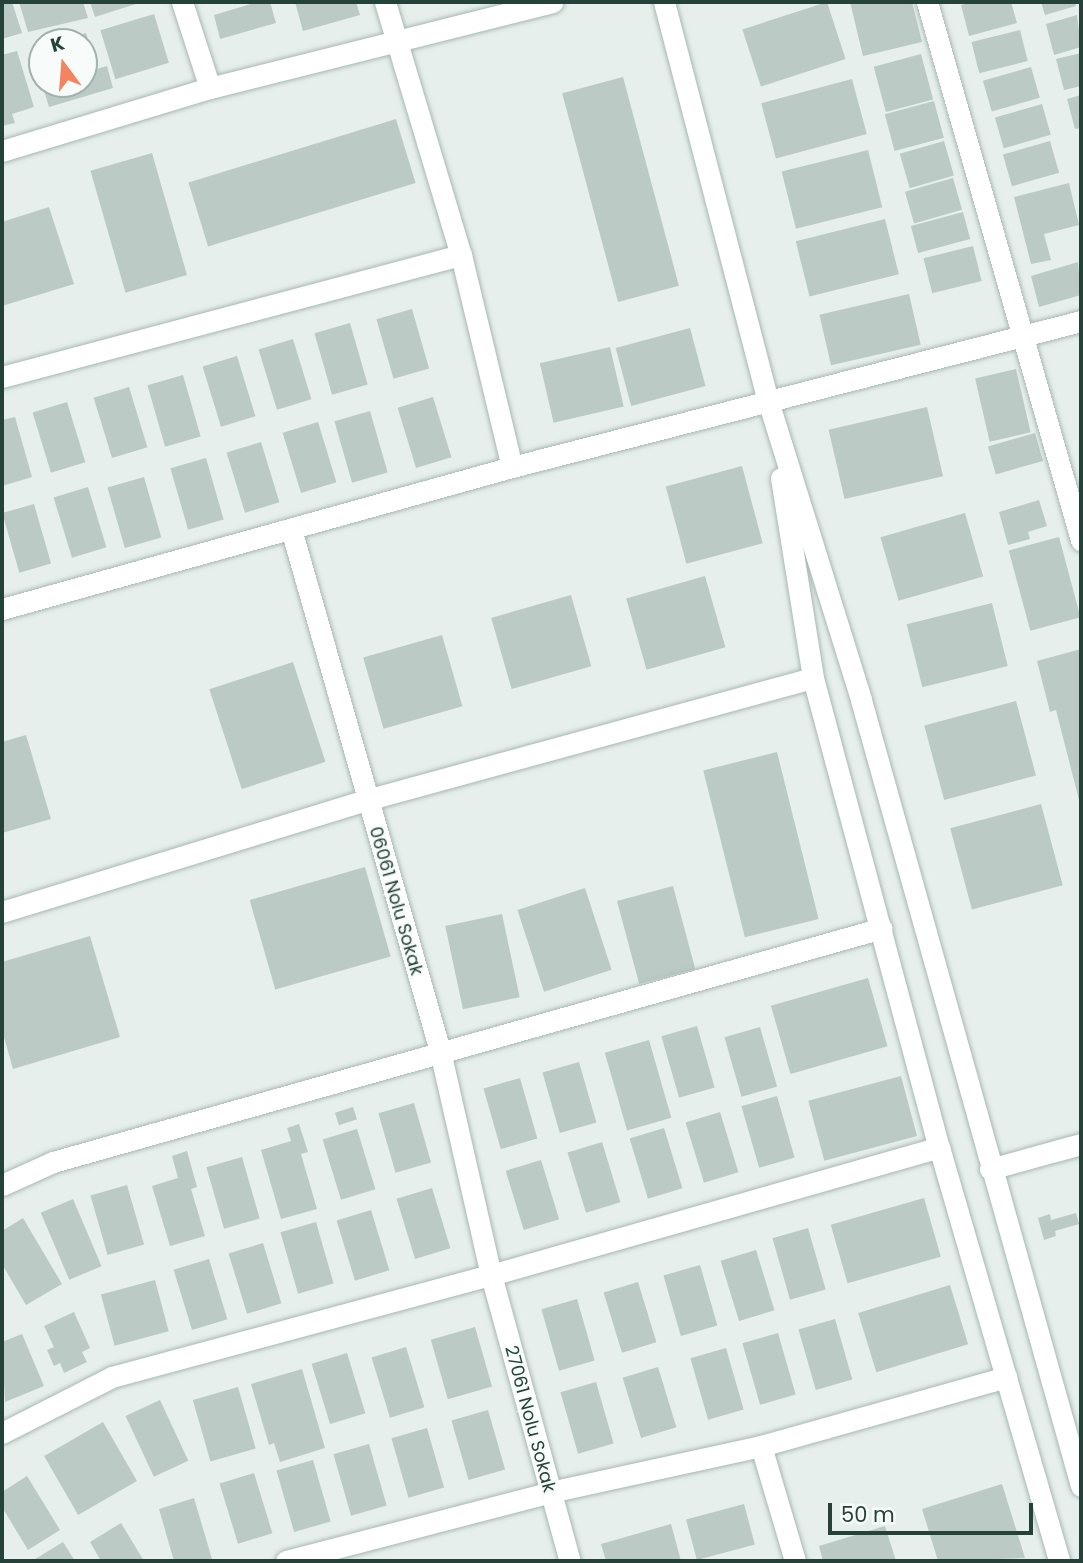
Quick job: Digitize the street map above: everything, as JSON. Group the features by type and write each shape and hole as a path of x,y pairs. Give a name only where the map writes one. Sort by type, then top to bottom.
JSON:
{"street":[{"path":"182,2 211,88"},
{"path":"385,2 461,255 512,467"},
{"path":"2,151 211,88 395,38 552,2"},
{"path":"664,2 769,404 861,699 990,1169 1081,1486"},
{"path":"927,2 1081,540"},
{"path":"2,377 461,255"},
{"path":"2,609 512,467 769,404 1081,321"},
{"path":"769,404 813,678 939,1147 1059,1561"},
{"name":"06061 Nolu Sokak","path":"291,529 366,800 440,1051 491,1275"},
{"path":"2,912 366,800 813,678"},
{"path":"2,1185 53,1162 882,928"},
{"path":"990,1169 1081,1144"},
{"path":"2,1433 112,1377 491,1275 939,1147"},
{"name":"27061 Nolu Sokak","path":"491,1275 570,1561"},
{"path":"286,1561 550,1492 761,1446 1007,1377"},
{"path":"761,1446 795,1561"}],"building":[{"path":"2,2 12,2 22,33 2,39"},
{"path":"19,2 83,2 88,18 45,28 28,28 28,32"},
{"path":"90,2 142,2 95,17"},
{"path":"258,2 270,2 276,23 220,39 214,15"},
{"path":"295,2 356,2 360,15 303,31"},
{"path":"827,2 846,59 761,87 742,30"},
{"path":"850,2 912,2 922,42 863,56"},
{"path":"972,2 1011,2 1017,23 969,36 961,5"},
{"path":"1041,2 1075,2 1076,6 1045,15"},
{"path":"154,14 169,63 115,79 100,30"},
{"path":"1077,15 1081,47 1054,55 1046,24"},
{"path":"1020,30 1028,61 979,73 971,42"},
{"path":"17,51 28,87 28,98 31,98 34,107 12,114 15,123 2,126 2,55"},
{"path":"1081,53 1081,86 1064,90 1056,59"},
{"path":"921,54 933,99 886,112 874,67"},
{"path":"107,66 113,88 98,92 98,69"},
{"path":"1031,67 1040,98 992,112 983,81"},
{"path":"623,77 679,286 618,302 562,93"},
{"path":"852,79 867,134 776,158 761,103"},
{"path":"1081,95 1081,128 1075,129 1067,99"},
{"path":"46,98 79,98 49,107"},
{"path":"934,101 944,138 895,151 885,114"},
{"path":"1042,104 1051,135 1004,148 995,118"},
{"path":"396,119 416,183 208,247 188,182"},
{"path":"944,141 954,176 910,188 900,154"},
{"path":"1050,141 1059,173 1012,186 1003,155"},
{"path":"868,150 882,207 796,229 782,172"},
{"path":"152,153 187,275 125,293 90,171"},
{"path":"953,178 962,210 914,224 905,192"},
{"path":"1069,183 1079,225 1044,234 1051,260 1031,264 1014,197"},
{"path":"49,207 74,284 2,306 2,222"},
{"path":"963,212 970,239 918,253 911,226"},
{"path":"885,219 899,274 810,297 796,241"},
{"path":"973,246 982,281 932,293 924,258"},
{"path":"1078,262 1081,295 1039,307 1031,276"},
{"path":"909,294 921,345 831,365 819,315"},
{"path":"412,309 429,369 394,379 376,319"},
{"path":"350,323 368,385 332,395 314,333"},
{"path":"690,328 706,386 631,406 616,348"},
{"path":"293,339 311,399 277,410 259,350"},
{"path":"610,347 624,406 554,423 540,363"},
{"path":"237,356 255,416 221,427 203,367"},
{"path":"1016,369 1031,432 990,442 975,378"},
{"path":"183,375 201,437 165,447 147,385"},
{"path":"129,387 147,447 112,458 94,398"},
{"path":"433,397 451,457 416,468 398,408"},
{"path":"67,402 85,462 51,473 33,413"},
{"path":"927,407 943,476 845,499 829,430"},
{"path":"370,411 388,473 352,483 334,421"},
{"path":"15,417 32,477 2,486 2,420"},
{"path":"318,422 336,482 301,493 283,433"},
{"path":"1035,433 1043,461 996,474 988,447"},
{"path":"261,442 279,502 245,513 227,453"},
{"path":"206,458 224,520 188,530 170,468"},
{"path":"742,466 763,543 686,564 666,486"},
{"path":"144,477 161,538 125,548 107,487"},
{"path":"88,487 106,547 72,558 54,498"},
{"path":"1039,500 1047,526 1028,532 1030,539 1008,545 999,512"},
{"path":"34,504 51,564 19,573 2,513"},
{"path":"965,513 983,576 899,601 880,537"},
{"path":"1059,537 1080,617 1030,631 1009,550"},
{"path":"705,576 725,647 647,670 626,599"},
{"path":"571,595 591,666 512,689 491,618"},
{"path":"992,603 1008,666 922,687 907,624"},
{"path":"442,635 462,706 384,729 363,658"},
{"path":"1081,649 1080,804 1056,710 1050,712 1037,661"},
{"path":"293,662 325,762 242,789 209,689"},
{"path":"1016,701 1036,775 944,800 924,726"},
{"path":"26,735 51,819 2,833 2,742"},
{"path":"777,752 819,919 745,937 703,770"},
{"path":"1041,804 1063,885 972,909 950,828"},
{"path":"365,867 391,956 275,989 250,900"},
{"path":"673,886 695,969 639,984 617,901"},
{"path":"585,888 612,970 544,992 517,910"},
{"path":"502,914 520,997 463,1009 445,926"},
{"path":"90,936 120,1037 13,1069 2,1030 2,962"},
{"path":"868,978 888,1046 790,1074 771,1006"},
{"path":"697,1026 715,1088 679,1098 661,1036"},
{"path":"760,1027 777,1087 742,1097 724,1037"},
{"path":"649,1040 671,1118 627,1131 605,1053"},
{"path":"579,1062 596,1123 560,1133 542,1072"},
{"path":"901,1076 917,1136 824,1161 808,1101"},
{"path":"520,1078 537,1139 501,1149 483,1088"},
{"path":"777,1096 795,1158 759,1168 741,1106"},
{"path":"414,1103 431,1163 396,1173 378,1113"},
{"path":"353,1107 357,1119 339,1125 335,1113"},
{"path":"720,1112 738,1172 704,1183 686,1123"},
{"path":"299,1124 308,1152 301,1154 317,1209 281,1219 261,1150 291,1141 287,1128"},
{"path":"664,1128 682,1188 648,1199 630,1139"},
{"path":"357,1129 375,1189 341,1200 323,1140"},
{"path":"602,1142 620,1202 586,1213 568,1153"},
{"path":"187,1151 197,1187 191,1189 205,1236 170,1246 152,1186 178,1178 172,1156"},
{"path":"242,1157 260,1219 224,1229 206,1167"},
{"path":"541,1160 559,1219 524,1230 506,1171"},
{"path":"127,1185 144,1245 108,1255 90,1195"},
{"path":"432,1188 450,1248 415,1259 397,1199"},
{"path":"924,1198 941,1257 848,1283 831,1225"},
{"path":"73,1199 102,1266 69,1280 41,1213"},
{"path":"371,1210 389,1270 355,1281 337,1221"},
{"path":"1076,1213 1079,1224 1055,1231 1056,1236 1044,1240 1038,1218 1050,1214 1051,1220"},
{"path":"23,1218 62,1284 26,1305 2,1264 2,1231"},
{"path":"316,1222 334,1284 298,1294 280,1232"},
{"path":"808,1228 826,1290 790,1300 772,1238"},
{"path":"263,1243 281,1303 247,1314 229,1254"},
{"path":"756,1250 774,1310 739,1321 721,1261"},
{"path":"209,1259 227,1319 192,1330 174,1270"},
{"path":"700,1265 717,1326 681,1336 663,1275"},
{"path":"155,1280 169,1331 115,1346 101,1294"},
{"path":"638,1282 656,1342 622,1353 604,1293"},
{"path":"950,1285 968,1344 876,1372 858,1313"},
{"path":"577,1299 595,1361 559,1371 541,1309"},
{"path":"74,1312 90,1348 82,1352 87,1362 64,1373 60,1363 54,1366 47,1350 54,1347 44,1326"},
{"path":"835,1319 852,1380 816,1390 798,1329"},
{"path":"475,1327 492,1387 448,1399 431,1340"},
{"path":"778,1333 796,1395 760,1405 742,1343"},
{"path":"22,1334 44,1386 5,1402 2,1342"},
{"path":"406,1347 424,1407 390,1418 372,1358"},
{"path":"726,1348 744,1410 708,1420 690,1358"},
{"path":"347,1353 365,1413 330,1424 312,1364"},
{"path":"658,1367 676,1427 641,1438 623,1378"},
{"path":"302,1369 325,1448 280,1462 274,1443 269,1445 251,1384"},
{"path":"596,1382 614,1444 578,1454 560,1392"},
{"path":"238,1387 256,1449 210,1461 193,1400"},
{"path":"160,1400 188,1461 154,1477 126,1416"},
{"path":"488,1410 505,1470 469,1480 451,1420"},
{"path":"103,1422 137,1481 78,1515 44,1456"},
{"path":"427,1428 444,1488 409,1498 391,1438"},
{"path":"369,1444 387,1506 351,1516 333,1454"},
{"path":"313,1460 331,1522 294,1532 276,1470"},
{"path":"254,1473 272,1533 238,1544 220,1484"},
{"path":"27,1476 60,1530 28,1550 2,1507 2,1492"},
{"path":"1002,1484 1025,1558 938,1561 922,1509"},
{"path":"194,1498 212,1559 174,1561 159,1509"},
{"path":"744,1504 755,1545 697,1560 686,1520"},
{"path":"121,1523 144,1561 101,1561 90,1542"},
{"path":"671,1524 681,1561 606,1561 601,1544"},
{"path":"885,1526 896,1561 823,1561 819,1546"},
{"path":"63,1542 75,1561 32,1561"}]}
